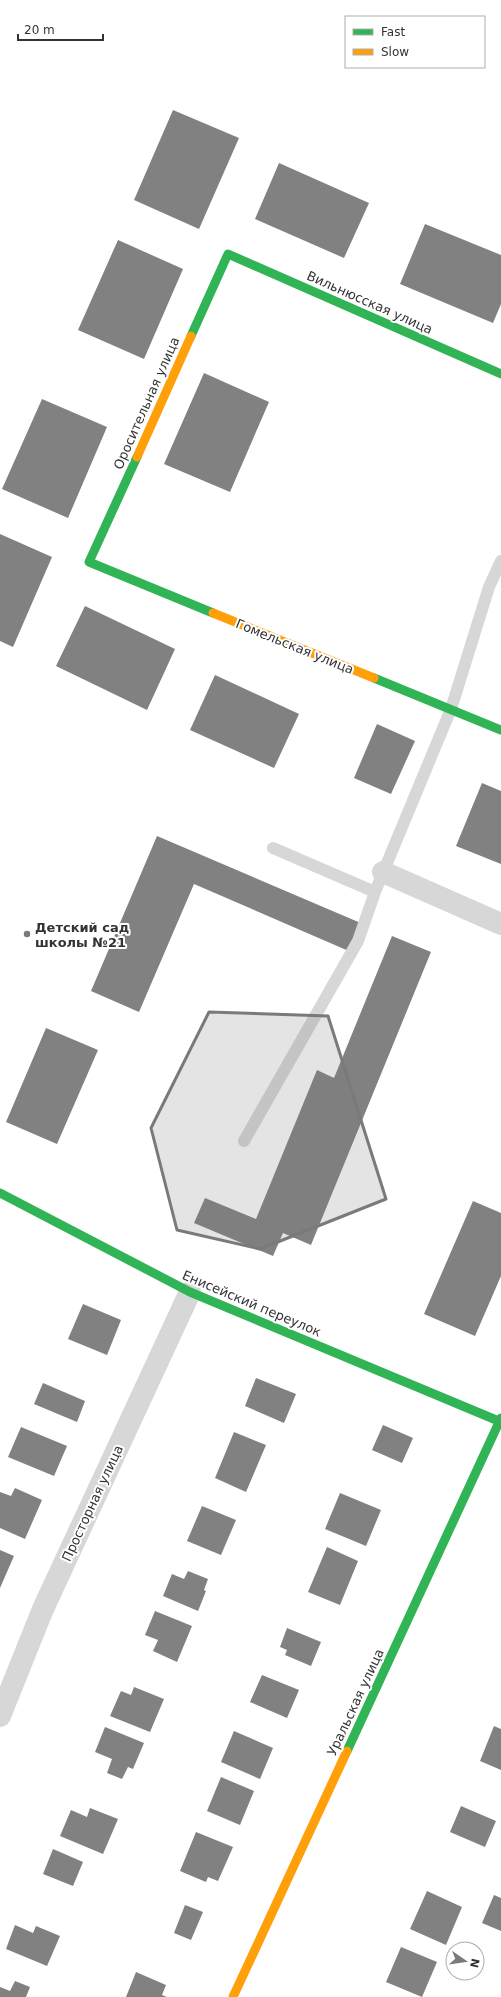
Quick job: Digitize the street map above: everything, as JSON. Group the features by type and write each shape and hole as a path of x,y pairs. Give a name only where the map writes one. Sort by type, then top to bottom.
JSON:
{"street":[{"name":"Вильнюсская улица","path":"228,254 501,374"},
{"name":"Оросительная улица","path":"89,562 228,254"},
{"name":"Гомельская улица","path":"89,562 501,730"},
{"path":"384,872 501,924"},
{"name":"Енисейский переулок","path":"0,1193 190,1292 500,1421"},
{"name":"Просторная улица","path":"0,1716 43,1609 190,1292"},
{"name":"Уральская улица","path":"233,1997 500,1421"}],"lane":[{"path":"244,1141 358,942 375,892 451,709 489,587 501,561"},
{"path":"273,848 375,892"}],"highlighted area":[{"path":"209,1012 328,1016 386,1199 260,1249 177,1230 151,1128"}],"building":[{"path":"173,110 239,138 199,229 134,200"},
{"path":"279,163 369,203 344,258 255,219"},
{"path":"425,224 501,255 501,304 493,323 400,284"},
{"path":"118,240 183,269 144,359 78,330"},
{"path":"204,373 269,402 230,492 164,464"},
{"path":"42,399 107,427 68,518 2,489"},
{"path":"0,534 52,557 13,647 0,641"},
{"path":"85,606 175,649 147,710 56,666"},
{"path":"215,675 299,714 274,768 190,730"},
{"path":"377,724 415,741 391,794 354,778"},
{"path":"482,783 501,791 501,864 456,846"},
{"path":"157,836 363,924 351,952 194,884 139,1012 91,991"},
{"path":"392,936 431,952 311,1245 283,1233 273,1256 194,1223 205,1198 256,1219 317,1070 334,1078"},
{"path":"46,1028 98,1050 57,1144 6,1122"},
{"path":"473,1201 501,1213 501,1276 475,1336 424,1314"},
{"path":"83,1304 121,1320 107,1355 68,1339"},
{"path":"256,1378 296,1394 284,1423 245,1406"},
{"path":"43,1383 85,1401 77,1422 34,1404"},
{"path":"383,1425 413,1438 402,1463 372,1450"},
{"path":"21,1427 67,1446 54,1476 8,1457"},
{"path":"234,1432 266,1445 246,1492 215,1478"},
{"path":"15,1488 42,1500 25,1539 0,1528 0,1492 11,1496"},
{"path":"340,1493 381,1510 366,1546 325,1529"},
{"path":"202,1506 236,1520 221,1555 187,1541"},
{"path":"327,1547 358,1561 340,1605 308,1592"},
{"path":"0,1550 14,1556 0,1588"},
{"path":"188,1571 208,1579 204,1590 206,1591 198,1611 163,1596 172,1574 184,1579"},
{"path":"155,1611 192,1626 177,1662 153,1651 158,1640 145,1635"},
{"path":"287,1628 321,1642 311,1666 285,1655 287,1650 280,1647"},
{"path":"262,1675 299,1690 287,1718 250,1702"},
{"path":"134,1687 164,1699 150,1732 110,1716 121,1691 131,1695"},
{"path":"494,1726 501,1729 501,1770 480,1761"},
{"path":"105,1727 144,1743 133,1769 128,1767 122,1779 107,1773 112,1759 95,1752"},
{"path":"234,1731 273,1748 260,1779 221,1762"},
{"path":"221,1777 254,1791 240,1825 207,1811"},
{"path":"461,1806 496,1821 485,1847 450,1832"},
{"path":"90,1808 118,1819 103,1854 60,1836 71,1810 87,1817"},
{"path":"196,1832 233,1847 218,1881 208,1877 206,1882 180,1871"},
{"path":"53,1849 83,1862 73,1886 43,1874"},
{"path":"427,1891 462,1907 448,1941 445,1941 445,1945 410,1929"},
{"path":"494,1895 501,1898 501,1931 482,1923"},
{"path":"185,1905 203,1912 191,1940 174,1933"},
{"path":"15,1925 33,1933 36,1926 60,1936 47,1966 6,1949"},
{"path":"401,1947 437,1962 422,1997 386,1982"},
{"path":"136,1972 166,1985 162,1995 167,1997 126,1997"},
{"path":"15,1981 30,1987 26,1997 0,1997 0,1987 10,1991"}],"traffic: fast":[{"path":"191,336 228,254 501,374"},
{"path":"137,457 89,562 213,613"},
{"path":"374,678 501,730"},
{"path":"0,1193 190,1292 501,1422"},
{"path":"347,1751 501,1418"}],"traffic: slow":[{"path":"137,457 191,336"},
{"path":"213,613 374,678"},
{"path":"233,1997 347,1751"}],"place":[{"name":"Детский сад школы №21","path":"27,934"}]}
